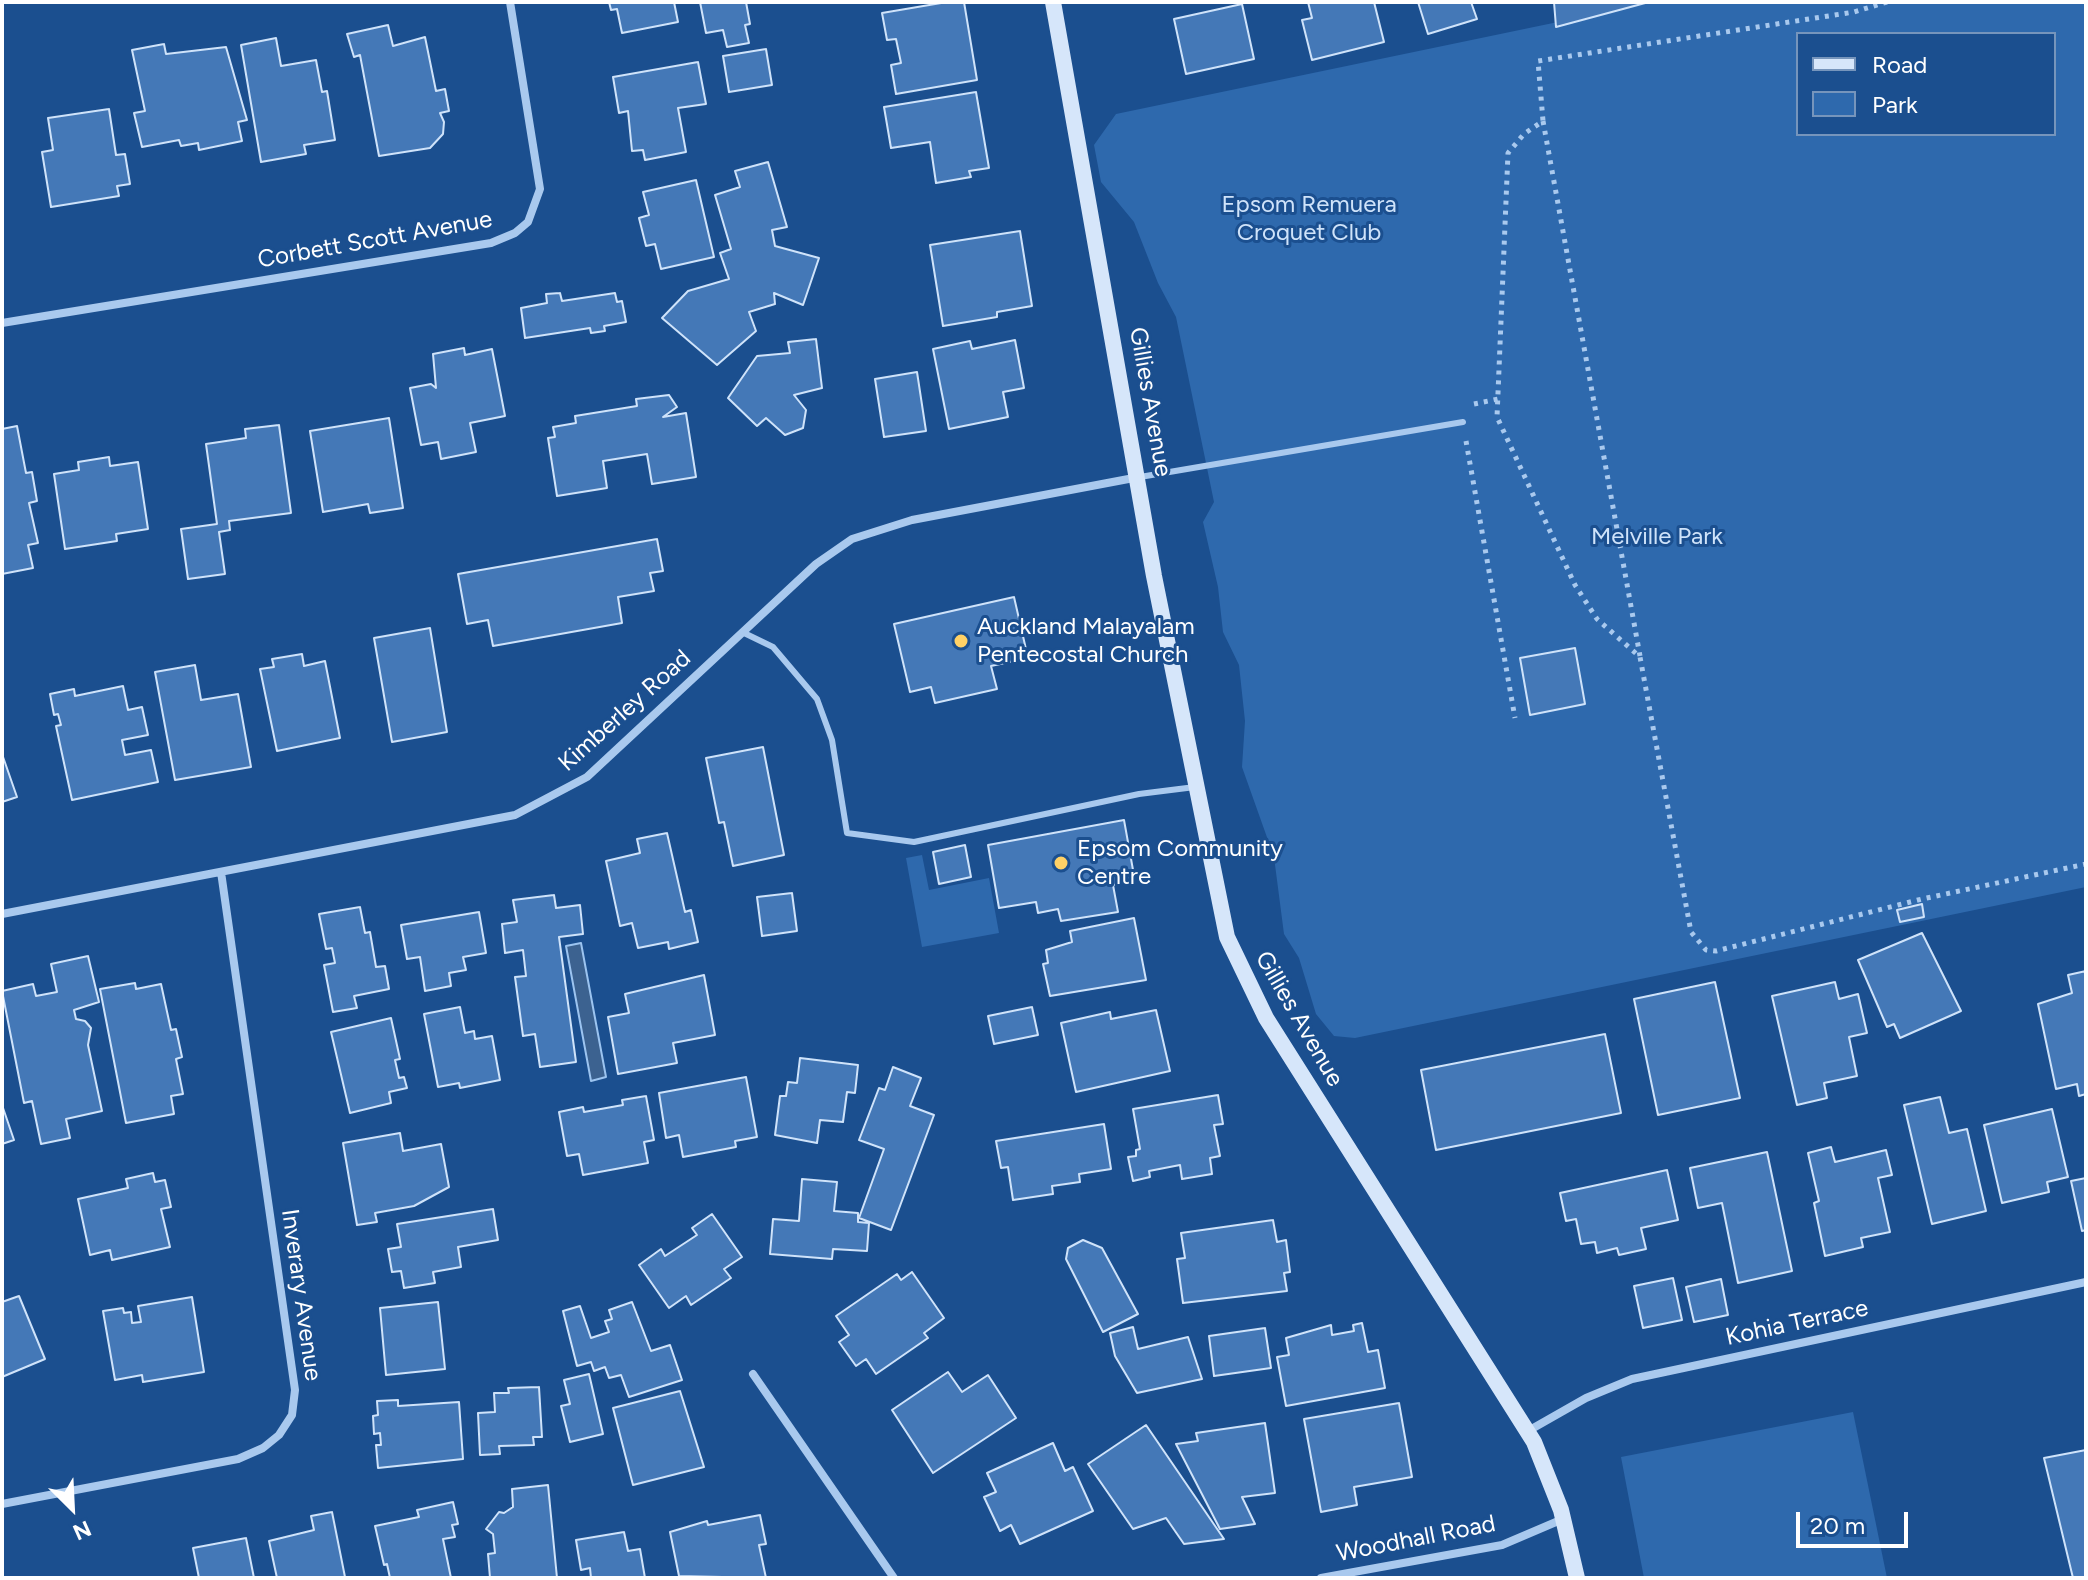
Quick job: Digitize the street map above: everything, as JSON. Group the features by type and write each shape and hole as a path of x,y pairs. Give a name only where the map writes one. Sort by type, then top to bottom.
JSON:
{"main road":[{"name":"Gillies Avenue","path":"1053,2 1195,787 1227,937 1245,979 1527,1432 1547,1471 1563,1519 1577,1578"}],"street":[{"name":"Corbett Scott Avenue","path":"2,323 491,243 515,233 528,222 540,189 510,2"},
{"name":"Kimberley Road","path":"2,914 515,815 587,777 816,564 852,539 912,520 1140,477"},
{"name":"Inverary Avenue","path":"2,1504 238,1459 263,1448 279,1435 292,1415 295,1390 221,872"},
{"name":"Kohia Terrace","path":"1527,1432 1586,1398 1632,1379 2086,1282"},
{"path":"753,1374 894,1578"},
{"name":"Woodhall Road","path":"1321,1578 1502,1545 1563,1519"}],"lane":[{"path":"1140,477 1463,422"},
{"path":"742,632 773,647 817,699 832,740 847,833 914,842 1139,794 1195,787"}],"path":[{"path":"1887,2 1854,12 1538,61 1543,121 1691,932 1706,950 1716,951 1906,903 2086,864"},
{"path":"1543,121 1524,134 1508,153 1497,417 1575,585 1597,619 1640,657"},
{"path":"1463,422 1515,718"}],"green space":[{"name":"Melville Park","path":"1654,2 2086,2 2086,887 1355,1038 1334,1036 1316,1014 1299,958 1284,934 1274,857 1242,767 1245,721 1239,665 1223,632 1218,587 1203,522 1214,502 1176,317 1158,283 1134,222 1101,182 1094,145 1116,114"},
{"path":"922,855 929,890 989,878 999,933 922,947 906,858"},
{"path":"1853,1412 1887,1578 1644,1578 1621,1457"}],"shaded area":[{"path":"581,943 606,1077 591,1081 566,946"}],"building":[{"path":"609,2 674,2 678,22 622,33 617,9 611,10"},
{"path":"700,2 746,2 750,24 745,25 749,43 727,47 723,30 706,33"},
{"path":"964,2 977,80 896,94 891,65 901,63 896,39 887,40 882,13"},
{"path":"1308,2 1374,2 1384,42 1312,60 1302,20 1312,18"},
{"path":"1418,2 1471,2 1477,19 1428,34"},
{"path":"1554,2 1649,2 1556,27"},
{"path":"1242,4 1254,59 1186,74 1174,19"},
{"path":"388,25 393,46 425,37 436,91 445,89 449,111 440,113 444,122 443,134 430,148 379,156 360,55 354,57 347,34"},
{"path":"276,38 281,66 316,60 322,92 327,91 335,140 304,145 306,154 261,162 241,45"},
{"path":"164,44 166,54 226,47 247,120 238,122 242,141 199,150 198,143 181,146 179,140 142,147 134,113 145,111 132,50"},
{"path":"766,49 772,85 729,92 723,56"},
{"path":"698,62 706,104 678,108 686,152 645,160 643,150 632,151 628,111 619,113 613,77"},
{"path":"976,92 989,168 969,171 971,177 936,183 930,142 891,148 884,107"},
{"path":"109,109 116,155 125,154 130,184 117,186 119,196 51,207 42,152 53,150 48,118"},
{"path":"768,162 787,227 772,230 775,246 819,258 803,305 774,293 775,304 749,312 756,331 717,365 662,318 688,291 729,279 720,253 731,249 715,195 740,187 735,171"},
{"path":"696,180 714,257 661,269 655,244 646,246 639,218 649,215 643,192"},
{"path":"1020,231 1032,306 997,312 997,317 943,326 930,245"},
{"path":"560,293 562,301 615,293 617,302 622,301 626,322 604,326 605,331 591,333 590,328 525,338 521,308 547,303 546,294"},
{"path":"816,339 822,388 794,395 806,410 803,428 785,435 766,418 757,426 728,398 757,356 790,353 788,342"},
{"path":"1015,340 1024,388 1003,392 1008,417 949,429 933,349 970,341 972,349"},
{"path":"464,348 465,355 492,349 505,416 470,423 476,452 441,459 438,442 421,445 410,388 431,384 436,388 433,354"},
{"path":"917,372 926,431 884,437 875,379"},
{"path":"669,395 677,407 663,417 686,413 696,477 652,484 647,454 603,461 607,488 557,496 548,438 555,437 553,427 576,423 575,416 637,406 636,399"},
{"path":"389,418 403,508 370,513 368,504 323,512 310,431"},
{"path":"279,425 291,513 229,521 230,530 219,532 225,574 188,579 181,529 217,524 206,444 246,438 245,429"},
{"path":"17,426 26,473 32,472 37,501 29,503 38,543 28,545 33,568 2,574 2,429"},
{"path":"109,457 110,466 138,462 148,529 116,534 117,541 65,549 54,474 79,470 78,462"},
{"path":"657,539 663,571 650,573 654,591 618,597 622,623 493,646 488,620 467,624 458,574"},
{"name":"Auckland Malayalam Pentecostal Church","path":"1014,597 1028,658 991,666 997,689 935,703 931,687 910,692 894,624"},
{"path":"430,628 447,732 392,742 374,638"},
{"path":"1575,648 1585,704 1530,715 1520,658"},
{"path":"302,654 304,666 325,661 340,738 277,751 260,669 274,667 272,659"},
{"path":"195,665 201,700 238,694 251,767 175,780 155,672"},
{"path":"123,686 128,710 142,707 148,735 122,740 125,755 151,750 158,782 72,800 56,726 61,725 58,714 54,715 50,694 74,689 75,696"},
{"path":"763,747 784,855 733,866 724,822 719,823 706,758"},
{"path":"2,754 17,797 2,802"},
{"name":"Epsom Community Centre","path":"1124,820 1135,881 1113,885 1118,912 1061,921 1058,909 1038,913 1036,902 999,908 988,845"},
{"path":"667,833 685,912 691,910 698,942 669,949 668,942 638,948 632,923 620,926 606,861 640,853 637,839"},
{"path":"965,845 971,877 939,884 933,852"},
{"path":"792,893 797,931 762,936 757,897"},
{"path":"554,895 556,908 580,905 583,934 559,937 576,1062 540,1067 535,1034 523,1036 515,977 526,976 523,950 505,953 502,924 517,922 513,900"},
{"path":"1922,904 1924,917 1900,922 1897,910"},
{"path":"360,907 365,933 370,932 376,967 385,966 389,989 354,996 357,1008 333,1012 324,965 335,963 332,948 326,949 319,914"},
{"path":"479,912 486,953 463,957 466,970 449,973 451,986 425,991 420,957 407,959 401,925"},
{"path":"1134,918 1146,980 1050,996 1043,964 1048,963 1046,950 1072,942 1070,931"},
{"path":"1922,933 1961,1011 1900,1038 1894,1024 1887,1027 1858,960"},
{"path":"88,956 99,1002 74,1010 76,1019 85,1021 91,1028 88,1045 102,1111 66,1119 70,1138 41,1144 32,1101 24,1103 2,991 33,984 36,996 57,992 51,964"},
{"path":"2086,971 2086,1094 2079,1096 2077,1084 2056,1089 2038,1004 2072,993 2068,975"},
{"path":"704,975 715,1035 673,1043 677,1063 618,1074 608,1017 629,1013 625,994"},
{"path":"1715,982 1740,1098 1658,1115 1634,999"},
{"path":"1835,982 1839,999 1858,994 1867,1033 1849,1037 1857,1076 1824,1083 1827,1098 1797,1105 1772,996"},
{"path":"135,983 136,989 161,984 171,1030 176,1029 182,1057 176,1059 183,1094 171,1096 174,1114 126,1123 100,989"},
{"path":"460,1007 465,1033 474,1031 475,1039 492,1036 500,1080 460,1088 459,1083 438,1087 424,1014"},
{"path":"1032,1007 1038,1035 994,1044 988,1016"},
{"path":"1156,1010 1170,1071 1076,1092 1061,1023 1110,1012 1111,1019"},
{"path":"391,1018 400,1059 395,1060 399,1078 404,1077 407,1088 389,1092 391,1103 350,1113 331,1032"},
{"path":"1605,1034 1621,1113 1436,1150 1421,1070"},
{"path":"800,1058 858,1065 855,1093 847,1092 843,1122 820,1120 817,1143 775,1135 780,1096 786,1096 788,1082 797,1083"},
{"path":"893,1067 921,1078 910,1106 934,1115 891,1230 859,1218 884,1149 859,1140 879,1088 885,1090"},
{"path":"746,1077 757,1137 735,1141 736,1147 683,1157 679,1135 666,1138 659,1093"},
{"path":"1218,1095 1223,1124 1214,1125 1220,1156 1210,1158 1212,1174 1182,1179 1180,1165 1149,1171 1150,1177 1133,1181 1128,1157 1136,1156 1136,1150 1140,1149 1133,1109"},
{"path":"646,1096 654,1140 644,1142 648,1163 583,1175 579,1154 567,1156 559,1112 583,1107 584,1112 623,1105 622,1100"},
{"path":"1940,1097 1949,1133 1967,1129 1986,1211 1932,1224 1904,1105"},
{"path":"2,1105 14,1140 2,1144"},
{"path":"2052,1109 2068,1177 2047,1182 2049,1192 2002,1203 1984,1125"},
{"path":"1104,1124 1111,1169 1079,1174 1080,1182 1052,1186 1053,1194 1013,1200 1008,1167 1001,1168 996,1141"},
{"path":"400,1133 403,1151 441,1144 449,1187 414,1206 375,1213 377,1222 357,1225 343,1143"},
{"path":"1831,1147 1835,1162 1886,1150 1892,1175 1878,1178 1890,1232 1861,1238 1863,1247 1825,1256 1814,1203 1819,1201 1808,1153"},
{"path":"1767,1152 1792,1271 1738,1283 1722,1203 1698,1208 1690,1168"},
{"path":"1667,1170 1678,1220 1641,1228 1646,1249 1619,1255 1617,1248 1597,1253 1595,1242 1581,1244 1576,1219 1566,1221 1560,1193"},
{"path":"153,1173 155,1182 165,1180 171,1207 161,1209 170,1247 112,1260 110,1250 90,1255 78,1199 128,1188 126,1179"},
{"path":"2086,1178 2086,1230 2082,1231 2071,1181"},
{"path":"802,1179 837,1182 834,1211 858,1213 858,1222 869,1223 867,1251 833,1249 832,1259 770,1254 773,1219 799,1221"},
{"path":"493,1209 498,1240 458,1247 461,1267 433,1272 435,1283 404,1288 401,1271 392,1272 388,1249 401,1247 397,1224"},
{"path":"712,1214 742,1257 724,1269 731,1278 691,1305 686,1296 669,1308 639,1265 661,1249 665,1256 697,1235 692,1228"},
{"path":"1273,1220 1277,1242 1286,1240 1290,1272 1284,1273 1287,1291 1183,1303 1177,1259 1185,1258 1181,1233"},
{"path":"1083,1240 1102,1248 1138,1314 1103,1332 1066,1259 1068,1248"},
{"path":"912,1272 944,1318 924,1333 928,1338 876,1374 866,1359 856,1366 839,1342 849,1335 836,1316 897,1274 901,1280"},
{"path":"1673,1278 1682,1320 1643,1328 1634,1286"},
{"path":"1721,1279 1728,1315 1694,1322 1686,1287"},
{"path":"19,1296 45,1359 2,1377 2,1302"},
{"path":"192,1297 204,1372 143,1382 142,1375 115,1380 103,1311 123,1308 124,1313 131,1312 132,1323 141,1322 138,1306"},
{"path":"438,1302 445,1369 386,1375 380,1308"},
{"path":"632,1302 651,1351 670,1345 682,1380 629,1397 621,1375 609,1378 605,1367 594,1371 591,1362 577,1366 563,1311 580,1306 591,1338 609,1332 605,1321 612,1319 609,1310"},
{"path":"1362,1323 1368,1352 1378,1350 1385,1388 1286,1406 1277,1357 1289,1355 1286,1338 1331,1325 1332,1335 1354,1331 1353,1325"},
{"path":"1133,1327 1138,1349 1188,1337 1202,1379 1137,1393 1115,1356 1110,1333"},
{"path":"1265,1328 1271,1368 1214,1376 1209,1336"},
{"path":"948,1372 962,1392 988,1375 1016,1418 933,1473 892,1410"},
{"path":"589,1374 603,1434 570,1442 561,1406 570,1404 564,1380"},
{"path":"539,1387 542,1437 533,1437 534,1445 499,1446 500,1454 480,1455 478,1413 495,1412 494,1393 509,1393 508,1388"},
{"path":"680,1391 704,1467 633,1485 613,1408"},
{"path":"398,1400 398,1406 459,1402 463,1459 378,1468 376,1445 381,1445 380,1433 374,1434 373,1416 378,1415 377,1401"},
{"path":"1399,1403 1412,1477 1354,1487 1357,1505 1321,1512 1304,1419"},
{"path":"1265,1423 1275,1493 1242,1497 1255,1524 1220,1529 1176,1444 1198,1441 1196,1433"},
{"path":"1146,1425 1224,1539 1184,1544 1166,1518 1133,1529 1088,1464"},
{"path":"1053,1443 1065,1471 1073,1467 1093,1511 1020,1544 1011,1525 1000,1531 984,1497 996,1492 987,1473"},
{"path":"2086,1450 2086,1578 2073,1578 2044,1458"},
{"path":"548,1485 557,1578 490,1578 488,1554 495,1553 493,1534 486,1529 499,1512 504,1513 513,1507 512,1489"},
{"path":"453,1502 458,1524 452,1525 455,1537 443,1539 451,1578 390,1578 375,1526 419,1517 417,1510"},
{"path":"332,1512 345,1577 277,1578 269,1541 314,1530 311,1516"},
{"path":"760,1515 766,1544 759,1545 766,1578 679,1576 670,1532 707,1521 708,1525"},
{"path":"624,1532 628,1551 640,1549 645,1578 591,1578 590,1568 581,1570 576,1540"},
{"path":"246,1538 254,1578 199,1578 193,1548"}],"place":[{"name":"Auckland Malayalam Pentecostal Church","path":"961,641"},
{"name":"Epsom Community Centre","path":"1061,863"}],"park label":[{"name":"Epsom Remuera Croquet Club","path":"1309,219"}]}
